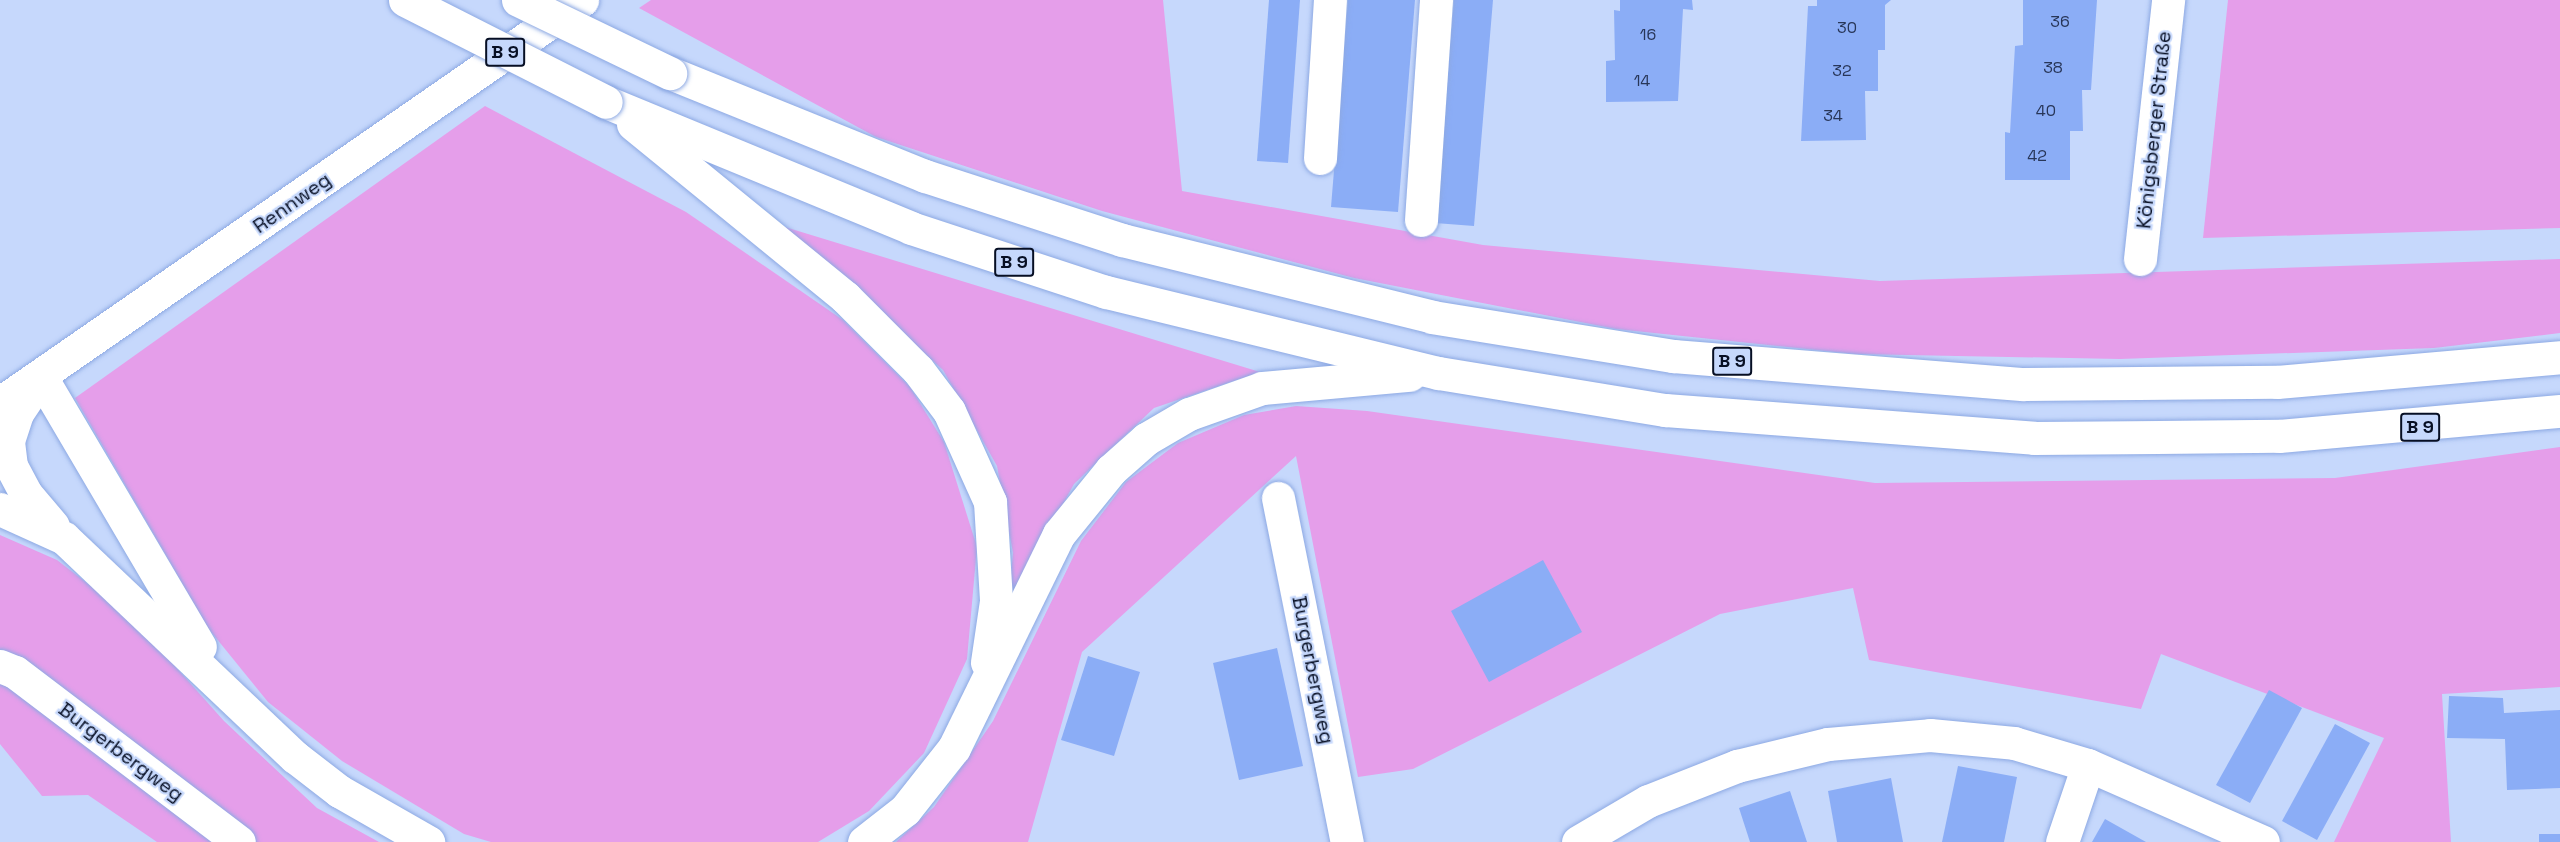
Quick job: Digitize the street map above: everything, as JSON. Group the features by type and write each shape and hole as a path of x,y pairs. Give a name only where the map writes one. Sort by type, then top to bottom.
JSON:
{"main road":[{"name":"B 9","path":"405,0 606,102 911,228 1074,281 1438,373 1665,410 2034,438 2279,436 2560,411"},
{"name":"B 9","path":"518,0 670,73 926,176 1122,240 1432,317 1673,356 2024,384 2277,382 2560,357"},
{"path":"569,0 670,73"},
{"name":"Rennweg","path":"0,403 41,377 582,0"},
{"path":"1320,158 1330,0"},
{"path":"1421,220 1436,0"},
{"name":"Königsberger Straße","path":"2140,259 2168,0"},
{"path":"606,102 846,297 918,370 949,411 990,502 996,550 994,612 976,711"},
{"path":"864,842 912,802 976,711 1059,534 1105,477 1146,439 1190,414 1262,388 1438,373"},
{"path":"223,686 41,377 17,413 8,441 11,466 26,494 64,538 223,686 339,791 428,842"},
{"name":"Burgerbergweg","path":"1278,498 1347,842"},
{"path":"0,508 64,538"},
{"name":"Burgerbergweg","path":"0,666 15,672 239,842"},
{"path":"1578,842 1648,801 1737,766 1828,744 1930,735 2014,743 2088,765 2264,842"},
{"path":"2062,842 2088,765"}],"shaded area":[{"path":"651,0 1163,0 1182,191 1483,245 1880,281 2560,259 2560,333 2434,348 2120,359 1855,354 1616,329 1354,278 1102,211 876,137 639,8"},
{"path":"2228,0 2560,0 2560,228 2203,238"},
{"path":"485,106 686,212 843,320 910,387 944,442 977,547 967,659 924,753 869,811 818,842 491,842 464,834 342,761 268,702 208,628 75,398"},
{"path":"785,227 1260,372 1154,408 1074,484 1008,604 1013,553 997,466 943,370"},
{"path":"1296,406 1367,411 1875,483 2335,478 2560,447 2560,687 2442,694 2451,842 2334,842 2384,738 2161,654 2141,709 1869,660 1853,588 1720,614 1413,769 1358,777 1296,456 1082,652 1028,842 896,842 934,807 993,721 1081,541 1126,482 1178,443 1244,415"},
{"path":"0,535 57,560 131,617 224,721 317,808 379,842 157,842 88,795 42,796 0,744"}],"building":[{"path":"1269,0 1300,0 1288,163 1257,161"},
{"path":"1348,0 1415,0 1398,212 1331,207"},
{"path":"1454,0 1493,0 1474,226 1435,223"},
{"path":"1620,0 1692,0 1693,10 1683,9 1678,101 1606,102 1606,61 1615,60 1614,10 1620,11"},
{"path":"1817,0 1891,0 1885,5 1885,50 1878,50 1878,91 1865,91 1866,140 1801,141 1808,6 1817,6"},
{"path":"2023,0 2097,0 2091,90 2082,90 2083,131 2070,131 2070,180 2005,180 2005,132 2010,133 2015,46 2023,45"},
{"path":"1543,560 1582,632 1489,682 1451,611"},
{"path":"1277,648 1303,766 1239,780 1213,663"},
{"path":"1088,656 1140,672 1114,756 1061,740"},
{"path":"2269,690 2302,708 2250,803 2216,785"},
{"path":"2449,696 2503,698 2504,713 2560,710 2560,788 2507,790 2505,739 2447,738"},
{"path":"2335,724 2370,743 2317,840 2282,821"},
{"path":"1958,766 2017,777 2004,842 1942,842"},
{"path":"1891,778 1903,842 1837,842 1828,791"},
{"path":"1790,791 1807,842 1750,842 1739,808"},
{"path":"2105,819 2146,842 2092,842"},
{"path":"2539,834 2560,834 2560,842 2539,842"}]}
